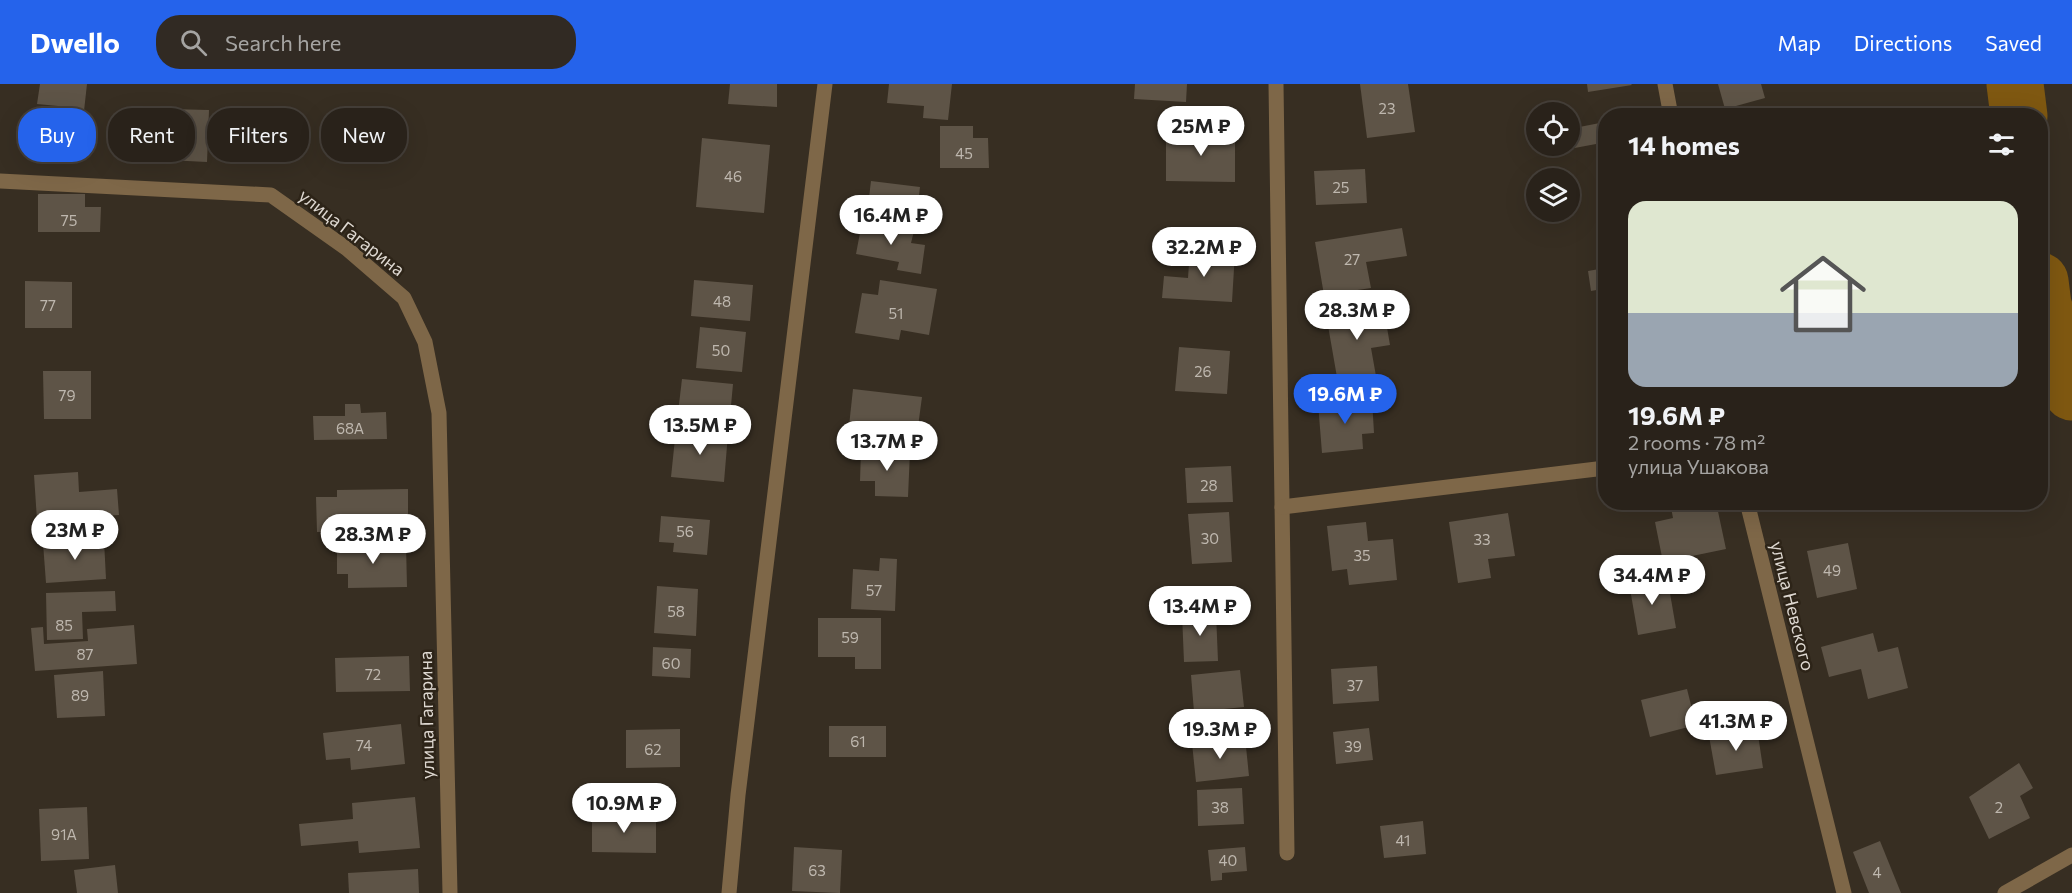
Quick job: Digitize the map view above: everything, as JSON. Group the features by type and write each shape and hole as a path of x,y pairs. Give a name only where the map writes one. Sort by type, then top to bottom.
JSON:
{"street":[{"path":"729,893 738,795 825,84"},
{"path":"1276,84 1287,853"},
{"path":"1665,84 1670,108"},
{"name":"улица Гагарина","path":"0,181 271,195 346,248 404,298 424,342 439,413 450,893"},
{"path":"1282,507 1598,469"},
{"name":"улица Невского","path":"1749,510 1844,893"},
{"path":"2005,893 2072,855"}],"building":[{"path":"40,84 87,84 84,108 58,108 58,106 37,104"},
{"path":"730,84 777,84 777,107 728,104"},
{"path":"889,84 952,84 948,120 923,118 924,106 887,103"},
{"path":"1135,84 1187,84 1186,102 1134,99"},
{"path":"1360,84 1408,84 1415,132 1367,138"},
{"path":"1587,84 1631,84 1632,85 1588,92"},
{"path":"1718,84 1761,84 1765,98 1725,108"},
{"path":"195,110 207,110 207,162 195,161"},
{"path":"1598,123 1598,154 1596,144 1580,147 1580,127"},
{"path":"940,126 973,126 973,138 988,138 989,168 940,168"},
{"path":"1166,133 1235,133 1235,182 1166,181"},
{"path":"702,138 770,145 764,213 696,207"},
{"path":"1365,169 1367,203 1316,205 1314,171"},
{"path":"871,181 920,187 916,221 867,214"},
{"path":"38,194 85,194 85,207 101,207 100,232 38,232"},
{"path":"862,222 914,231 911,243 925,245 921,274 897,270 899,262 856,254"},
{"path":"1402,228 1407,256 1366,262 1371,288 1324,295 1315,242"},
{"path":"1190,249 1235,252 1232,302 1162,298 1164,276 1188,278"},
{"path":"1598,269 1598,290 1591,291 1588,271"},
{"path":"694,280 753,285 750,321 691,316"},
{"path":"880,280 937,289 929,335 901,330 899,340 855,333 862,293 878,295"},
{"path":"25,281 72,282 72,328 25,328"},
{"path":"1383,304 1390,345 1371,348 1376,376 1338,383 1326,314"},
{"path":"700,327 746,332 742,372 696,368"},
{"path":"1179,347 1230,351 1227,394 1175,391"},
{"path":"43,371 91,371 91,419 44,419"},
{"path":"682,379 733,384 729,427 677,421"},
{"path":"853,389 922,397 917,434 849,426"},
{"path":"1372,399 1374,433 1362,434 1363,449 1322,453 1318,403"},
{"path":"345,404 360,404 361,413 386,412 387,439 314,440 313,416 345,416"},
{"path":"676,429 728,434 724,482 671,477"},
{"path":"861,450 910,451 908,497 875,496 875,481 860,481"},
{"path":"1231,466 1233,502 1187,503 1185,468"},
{"path":"78,472 79,492 117,489 119,515 37,520 34,475"},
{"path":"408,489 408,531 317,532 316,497 337,497 337,490"},
{"path":"1672,510 1718,510 1726,549 1663,562 1655,522 1673,518"},
{"path":"1229,512 1232,562 1192,564 1188,514"},
{"path":"1508,513 1515,556 1488,559 1491,578 1458,583 1449,522"},
{"path":"661,516 710,520 707,555 673,552 674,543 659,542"},
{"path":"1366,522 1368,541 1393,539 1397,580 1349,585 1347,569 1332,571 1327,526"},
{"path":"104,540 106,579 46,583 43,543"},
{"path":"1848,543 1857,589 1817,598 1807,551"},
{"path":"337,544 406,544 407,587 348,588 348,574 337,574"},
{"path":"880,558 897,559 895,611 851,609 853,569 879,571"},
{"path":"1667,576 1676,628 1638,635 1629,583"},
{"path":"657,586 698,589 696,636 654,633"},
{"path":"115,591 116,611 82,612 83,639 47,640 46,593"},
{"path":"1216,613 1218,661 1184,662 1182,614"},
{"path":"818,618 881,618 881,669 855,669 855,657 818,657"},
{"path":"134,625 137,664 35,671 31,628 43,627 44,644 88,641 87,629"},
{"path":"1873,633 1878,652 1898,647 1908,688 1868,699 1861,669 1829,677 1821,647"},
{"path":"653,647 691,649 690,678 652,676"},
{"path":"409,656 410,691 336,692 335,658"},
{"path":"1377,666 1379,701 1333,704 1331,669"},
{"path":"1240,670 1244,707 1194,712 1191,675"},
{"path":"103,671 105,716 57,718 54,675"},
{"path":"1687,689 1696,725 1650,737 1641,700"},
{"path":"401,724 405,764 351,770 350,758 326,760 323,733"},
{"path":"829,726 886,726 886,757 829,757"},
{"path":"1369,728 1373,760 1336,764 1333,732"},
{"path":"1757,728 1763,768 1716,775 1709,736"},
{"path":"680,729 680,767 626,768 626,730"},
{"path":"1245,737 1249,776 1196,782 1192,743"},
{"path":"2019,763 2033,788 2020,796 2030,818 1989,839 1969,797"},
{"path":"1242,788 1244,824 1198,826 1197,790"},
{"path":"415,797 420,848 359,853 358,841 301,846 299,824 353,819 352,803"},
{"path":"87,807 89,859 41,861 39,809"},
{"path":"592,816 656,816 656,853 592,852"},
{"path":"1423,821 1426,854 1384,858 1380,826"},
{"path":"1880,841 1901,893 1869,893 1853,852"},
{"path":"794,847 842,850 840,893 792,891"},
{"path":"1245,847 1247,871 1222,873 1222,880 1211,881 1208,850"},
{"path":"115,865 118,893 77,893 74,870"},
{"path":"418,869 419,893 349,893 348,873"}],"waterway":[{"path":"2015,84 2018,108"},
{"path":"2048,320 2072,392"}]}
